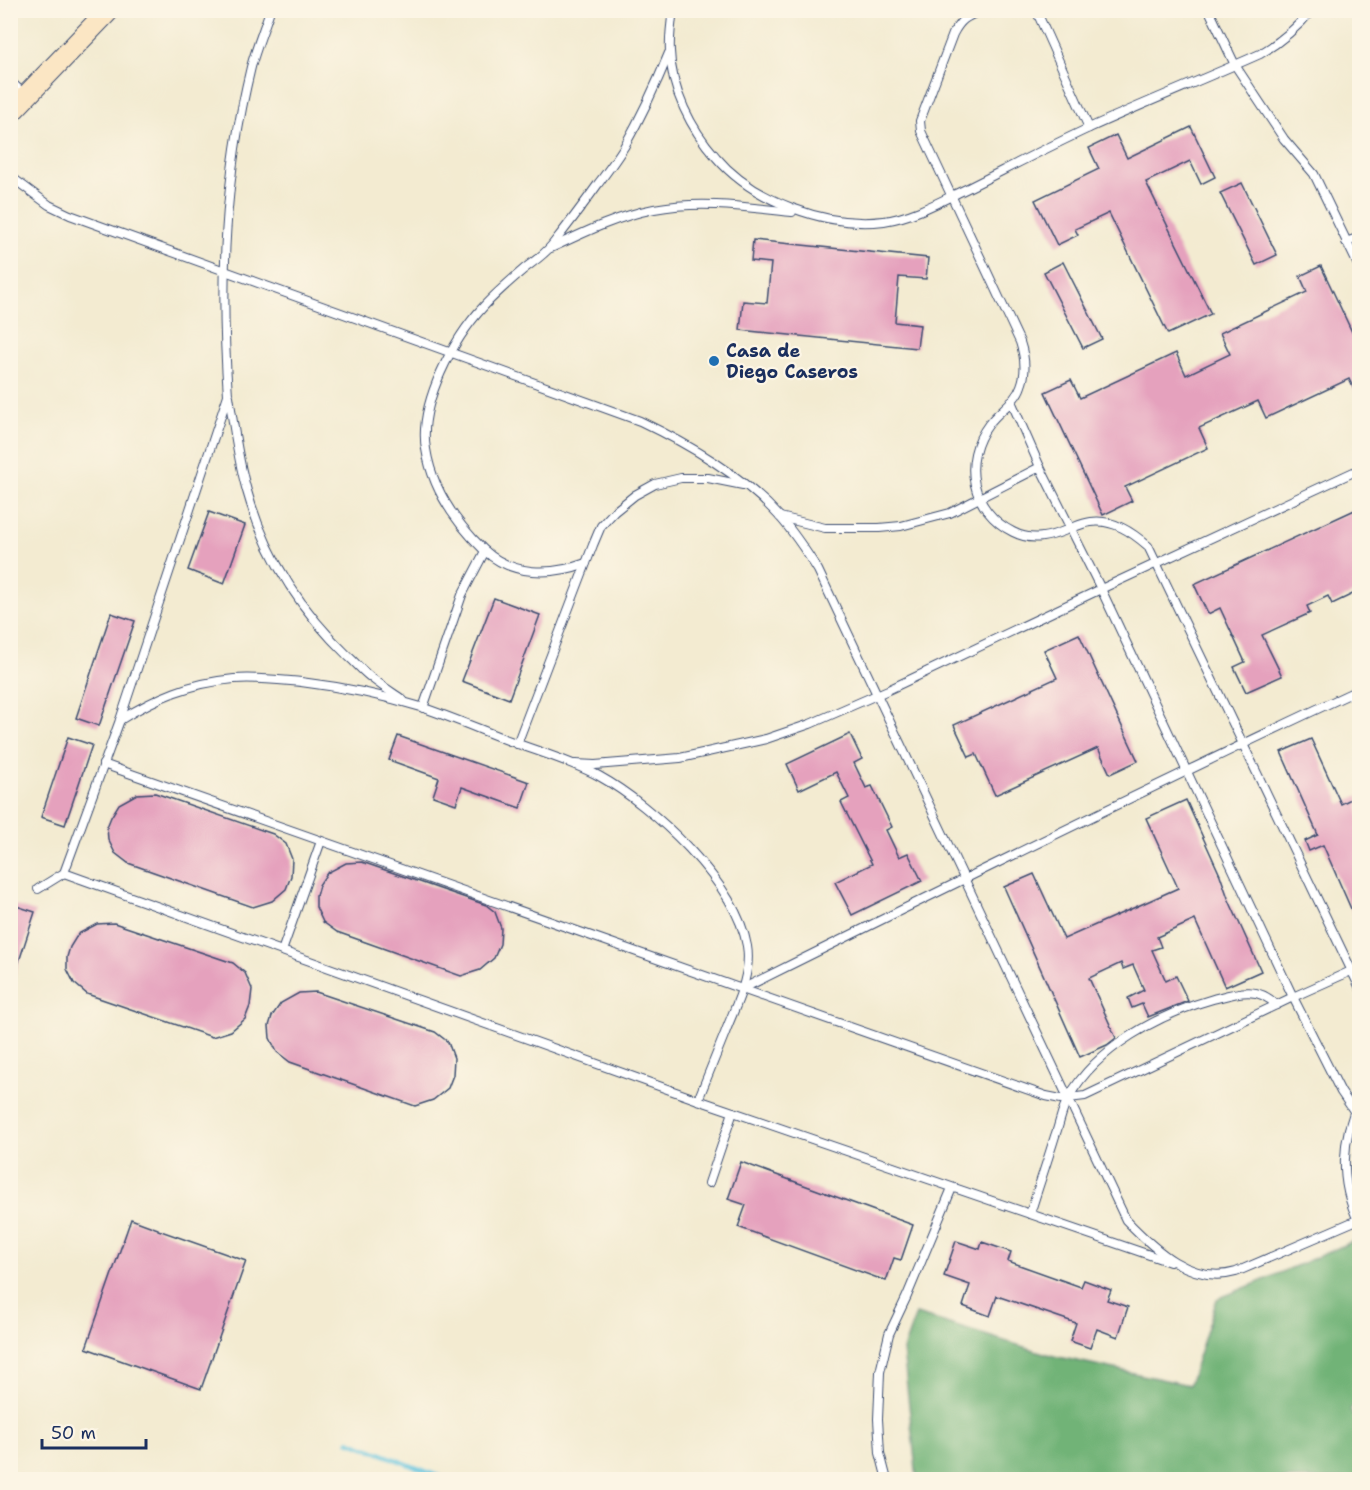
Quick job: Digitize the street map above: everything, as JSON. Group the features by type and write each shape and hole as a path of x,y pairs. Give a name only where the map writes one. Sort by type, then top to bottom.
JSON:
{"street":[{"path":"10,113 109,10"}],"lane":[{"path":"270,10 252,65 229,184 224,270 225,351 228,395 242,473 259,527 273,559 294,592 316,622 371,678 410,704"},
{"path":"673,10 670,51 672,69 683,105 691,123 705,144 724,166 763,195 788,207 840,220 881,222 898,219 952,196 1089,128 1260,54 1293,31 1312,10"},
{"path":"982,10 968,16 958,25 920,121 921,131 1020,342 1024,356 1025,369 1018,393 990,422 980,436 974,453 973,471 979,499 986,511 1004,527 1031,538 1048,537 1083,523 1105,521 1128,530 1148,546 1355,969 1359,988"},
{"path":"1036,10 1089,128"},
{"path":"1209,10 1235,65 1284,139 1314,174 1359,270"},
{"path":"549,249 623,149 670,51"},
{"path":"10,81 27,96"},
{"path":"10,176 49,205 70,215 640,421 689,446 718,465 745,485 780,517 818,570 1126,1220 1148,1242 1177,1264"},
{"path":"586,563 549,573 509,566 485,551 453,516 440,492 426,448 426,426 430,403 450,353 465,329 484,306 511,280 549,249 594,227 636,213 680,205 731,205 809,213"},
{"path":"1346,242 1359,237"},
{"path":"38,890 64,873 120,720 228,395"},
{"path":"1011,401 1040,467 1101,589 1293,997 1341,1092 1354,1111"},
{"path":"780,517 825,528 842,529 890,527 919,522 950,513 1040,467"},
{"path":"571,764 595,765 680,758 766,739 810,724 876,696 1359,469"},
{"path":"517,744 601,526 635,495 655,484 681,478 708,478 745,485"},
{"path":"423,708 462,595 485,551"},
{"path":"120,720 142,706 180,689 198,684 235,679 273,679 327,685 369,693 423,708 599,776 648,811 690,848 715,878 741,923 748,959 742,989 698,1100"},
{"path":"742,989 963,879 1359,688"},
{"path":"103,764 1046,1096 1061,1099 1085,1096 1355,969"},
{"path":"282,951 321,841"},
{"path":"64,873 698,1100 1198,1272 1214,1275 1236,1272 1358,1222 1344,1172 1346,1141 1359,1099"},
{"path":"1030,1214 1068,1099 1083,1074 1096,1060 1156,1021 1186,1007 1247,991 1265,995 1276,1005"},
{"path":"710,1183 733,1112"},
{"path":"887,1479 880,1453 878,1419 880,1372 889,1334 952,1188"}],"green space":[{"path":"1354,1241 1360,1248 1360,1400 1350,1410 1359,1428 1359,1479 917,1479 903,1350 916,1314 1054,1356 1189,1385 1217,1299"}],"building":[{"path":"1191,127 1215,177 1201,184 1190,161 1146,182 1211,314 1168,334 1109,213 1075,229 1078,235 1057,245 1035,200 1099,169 1089,148 1116,135 1127,158"},
{"path":"1242,183 1277,255 1256,265 1220,193"},
{"path":"753,240 928,258 926,279 899,277 895,322 920,325 917,348 740,330 743,301 767,303 771,263 751,261"},
{"path":"1063,262 1102,339 1083,348 1044,272"},
{"path":"1321,266 1359,347 1359,400 1349,379 1266,418 1258,401 1199,428 1208,448 1125,487 1132,501 1103,515 1045,392 1071,380 1080,398 1176,353 1186,375 1230,354 1220,333 1307,292 1300,276"},
{"path":"1359,508 1359,591 1332,604 1328,596 1307,606 1310,613 1262,635 1282,676 1246,692 1234,667 1245,662 1220,608 1208,614 1194,584"},
{"path":"209,512 245,525 224,584 188,570"},
{"path":"494,598 540,615 509,699 462,681"},
{"path":"111,613 135,621 99,726 76,718"},
{"path":"1079,634 1138,761 1110,774 1098,748 995,795 976,754 969,757 954,725 1057,678 1044,650"},
{"path":"850,734 862,759 854,763 866,788 872,786 892,827 886,830 899,857 908,853 922,881 852,915 835,882 872,864 841,802 849,798 836,772 799,790 787,764"},
{"path":"398,736 529,782 520,808 462,787 456,804 433,796 439,778 389,760"},
{"path":"68,737 92,745 65,825 41,817"},
{"path":"1311,739 1341,804 1359,795 1359,927 1323,845 1309,851 1305,841 1318,835 1281,752"},
{"path":"155,793 273,834 286,844 292,859 291,876 286,889 272,901 253,907 128,863 115,853 108,839 107,827 119,804 137,794"},
{"path":"1186,800 1261,971 1225,987 1195,920 1157,937 1161,947 1152,950 1166,981 1176,976 1188,1001 1148,1017 1142,1004 1132,1008 1128,998 1144,990 1133,965 1123,969 1121,963 1089,978 1116,1038 1107,1045 1080,1057 1004,887 1034,874 1064,939 1178,888 1146,818"},
{"path":"362,862 486,905 495,912 501,928 500,944 494,958 480,970 461,976 337,932 323,922 316,907 319,885 327,873 346,863"},
{"path":"10,904 35,912 13,980 10,980"},
{"path":"114,923 233,963 245,973 252,989 250,1006 245,1019 231,1031 212,1037 87,994 74,983 67,969 70,947 78,934 97,924"},
{"path":"316,992 435,1032 448,1042 454,1058 453,1075 448,1088 433,1100 415,1106 290,1062 277,1052 270,1038 269,1026 272,1016 281,1003 299,993"},
{"path":"741,1162 913,1225 901,1260 894,1258 886,1281 738,1227 746,1205 728,1199"},
{"path":"131,1219 246,1261 201,1389 86,1348"},
{"path":"956,1241 980,1249 982,1242 1011,1252 1008,1261 1081,1287 1084,1280 1111,1290 1107,1300 1128,1307 1118,1337 1097,1329 1090,1348 1070,1341 1076,1323 997,1296 990,1316 963,1306 970,1285 944,1276"}],"waterway":[{"path":"349,1441 448,1480"}],"place":[{"name":"Casa de Diego Caseros","path":"714,361"}]}
